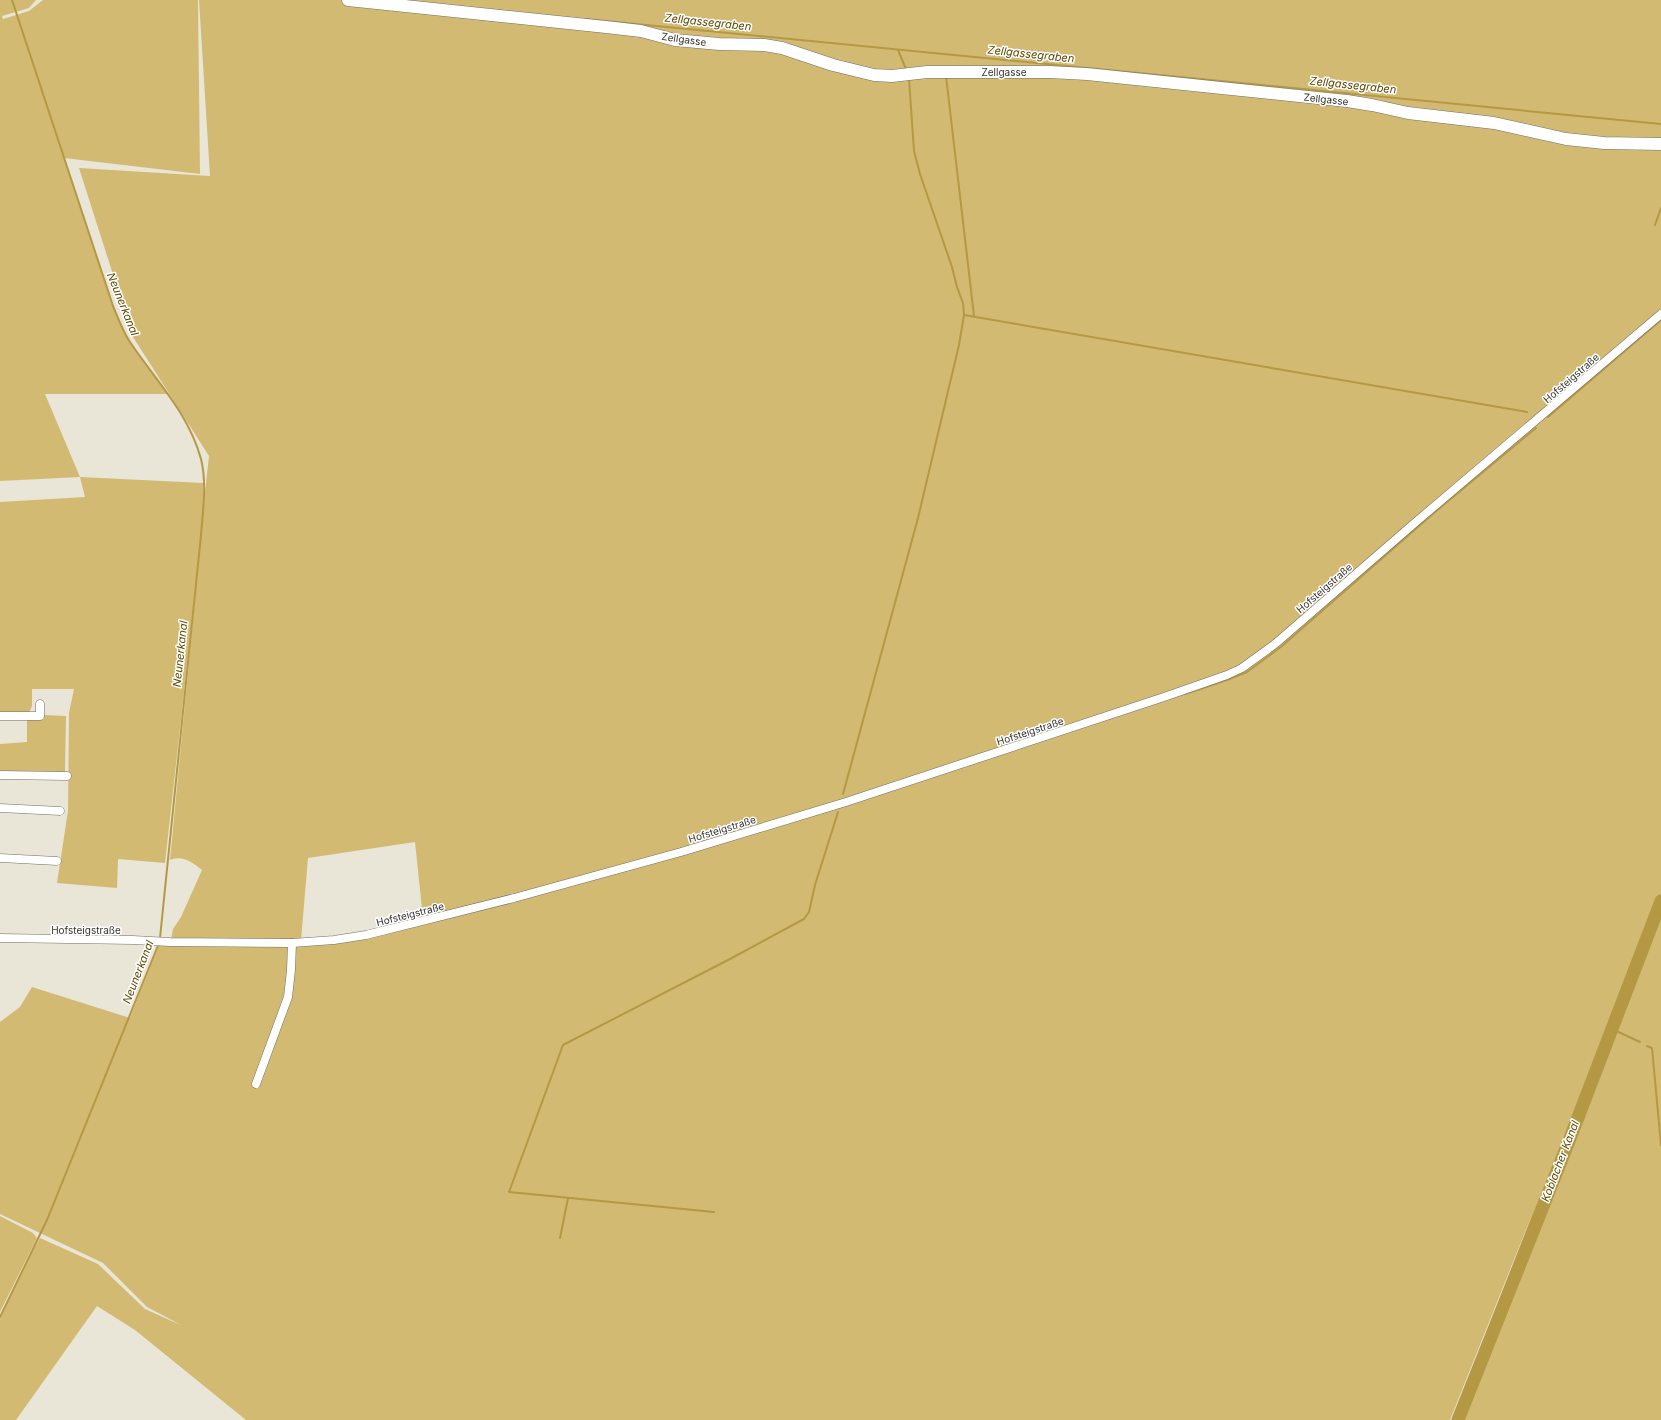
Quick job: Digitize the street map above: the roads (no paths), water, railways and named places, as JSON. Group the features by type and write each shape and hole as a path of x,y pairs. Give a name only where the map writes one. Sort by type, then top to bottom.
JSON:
{"main road":[{"name":"Zellgasse","path":"348,0 641,31 675,40 692,42 764,45 782,48 833,65 874,75 892,76 927,72 1050,72 1087,74 1347,101 1408,113 1494,123 1566,139 1604,143 1661,144"}],"street":[{"name":"Hofsteigstraße","path":"0,938 292,943 334,940 366,935 514,898 681,852 846,802 1164,697 1242,668 1275,644 1411,526 1661,314"},
{"path":"0,716 40,716 40,704"},
{"path":"0,776 67,776"},
{"path":"0,808 60,811"},
{"path":"0,858 57,861"},
{"path":"256,1084 288,997 292,943"}],"waterway":[{"name":"Neunerkanal","path":"12,0 113,306 127,338 180,412 188,426 195,442 203,468 204,497 201,535 160,938"},
{"name":"Zellgassegraben","path":"585,19 1661,124"},
{"path":"898,50 906,69"},
{"path":"946,76 974,316"},
{"path":"843,794 918,518 959,345 964,315 963,303 920,174 914,151 909,79"},
{"path":"1655,225 1661,208"},
{"path":"964,315 1527,412"},
{"path":"1548,417 1661,320"},
{"path":"1185,694 1247,672 1282,646 1435,512 1536,428"},
{"path":"714,1212 509,1192 563,1045 804,919 809,912 815,885 838,812"},
{"name":"Koblacher Kanal","path":"1458,1420 1569,1141 1661,901"},
{"name":"Neunerkanal","path":"0,1317 47,1220 159,943"},
{"path":"1612,1029 1640,1042"},
{"path":"1647,1046 1652,1048 1661,1145"},
{"path":"560,1238 568,1198"}]}
